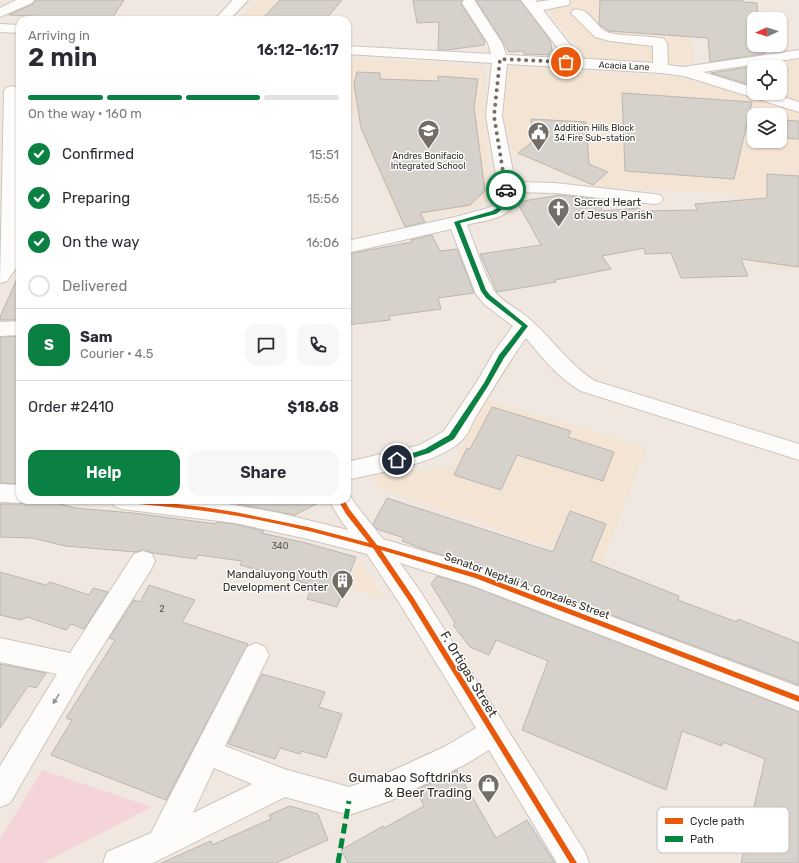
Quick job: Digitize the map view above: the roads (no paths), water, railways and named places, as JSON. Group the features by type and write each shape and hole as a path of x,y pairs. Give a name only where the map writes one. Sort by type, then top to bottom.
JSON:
{"street":[{"path":"0,13 27,0"},
{"path":"225,16 241,0"},
{"path":"530,3 563,2"},
{"path":"351,246 457,222 494,212 503,206 507,187 494,116 500,59 495,43 469,3"},
{"path":"530,3 558,37 566,52 566,62"},
{"path":"578,13 585,33"},
{"path":"0,28 16,29"},
{"path":"558,37 585,33 659,42 661,68"},
{"name":"Acacia Lane","path":"351,50 661,68 686,72 747,91"},
{"path":"686,72 691,69 799,54"},
{"path":"773,57 796,70"},
{"path":"0,277 11,261 11,91"},
{"name":"Acacia Lane","path":"776,100 799,107"},
{"path":"507,187 555,188 654,199"},
{"path":"457,222 485,293 488,297 525,326 576,380 588,386 799,452"},
{"path":"351,470 397,460 427,451 452,437 486,384 501,356 525,326"},
{"path":"0,329 16,328"},
{"path":"0,493 16,494"},
{"name":"Senator Neptali A. Gonzales Street","path":"157,504 250,516 374,545 476,576 799,699"},
{"name":"F. Ortigas Street","path":"343,504 411,599 574,863"},
{"path":"0,793 76,666 143,561"},
{"path":"0,650 76,666"},
{"path":"162,844 256,655"},
{"path":"207,752 284,783 349,801 380,791 417,774 456,755 493,733"},
{"path":"118,863 162,844 284,783"}],"place":[{"name":"Andres Bonifacio Integrated School","path":"428,150"},
{"name":"Addition Hills Block 34 Fire Sub-station","path":"539,152"},
{"name":"Sacred Heart of Jesus Parish","path":"559,228"},
{"name":"Mandaluyong Youth Development Center","path":"343,600"},
{"name":"Gumabao Softdrinks & Beer Trading","path":"488,804"}]}
